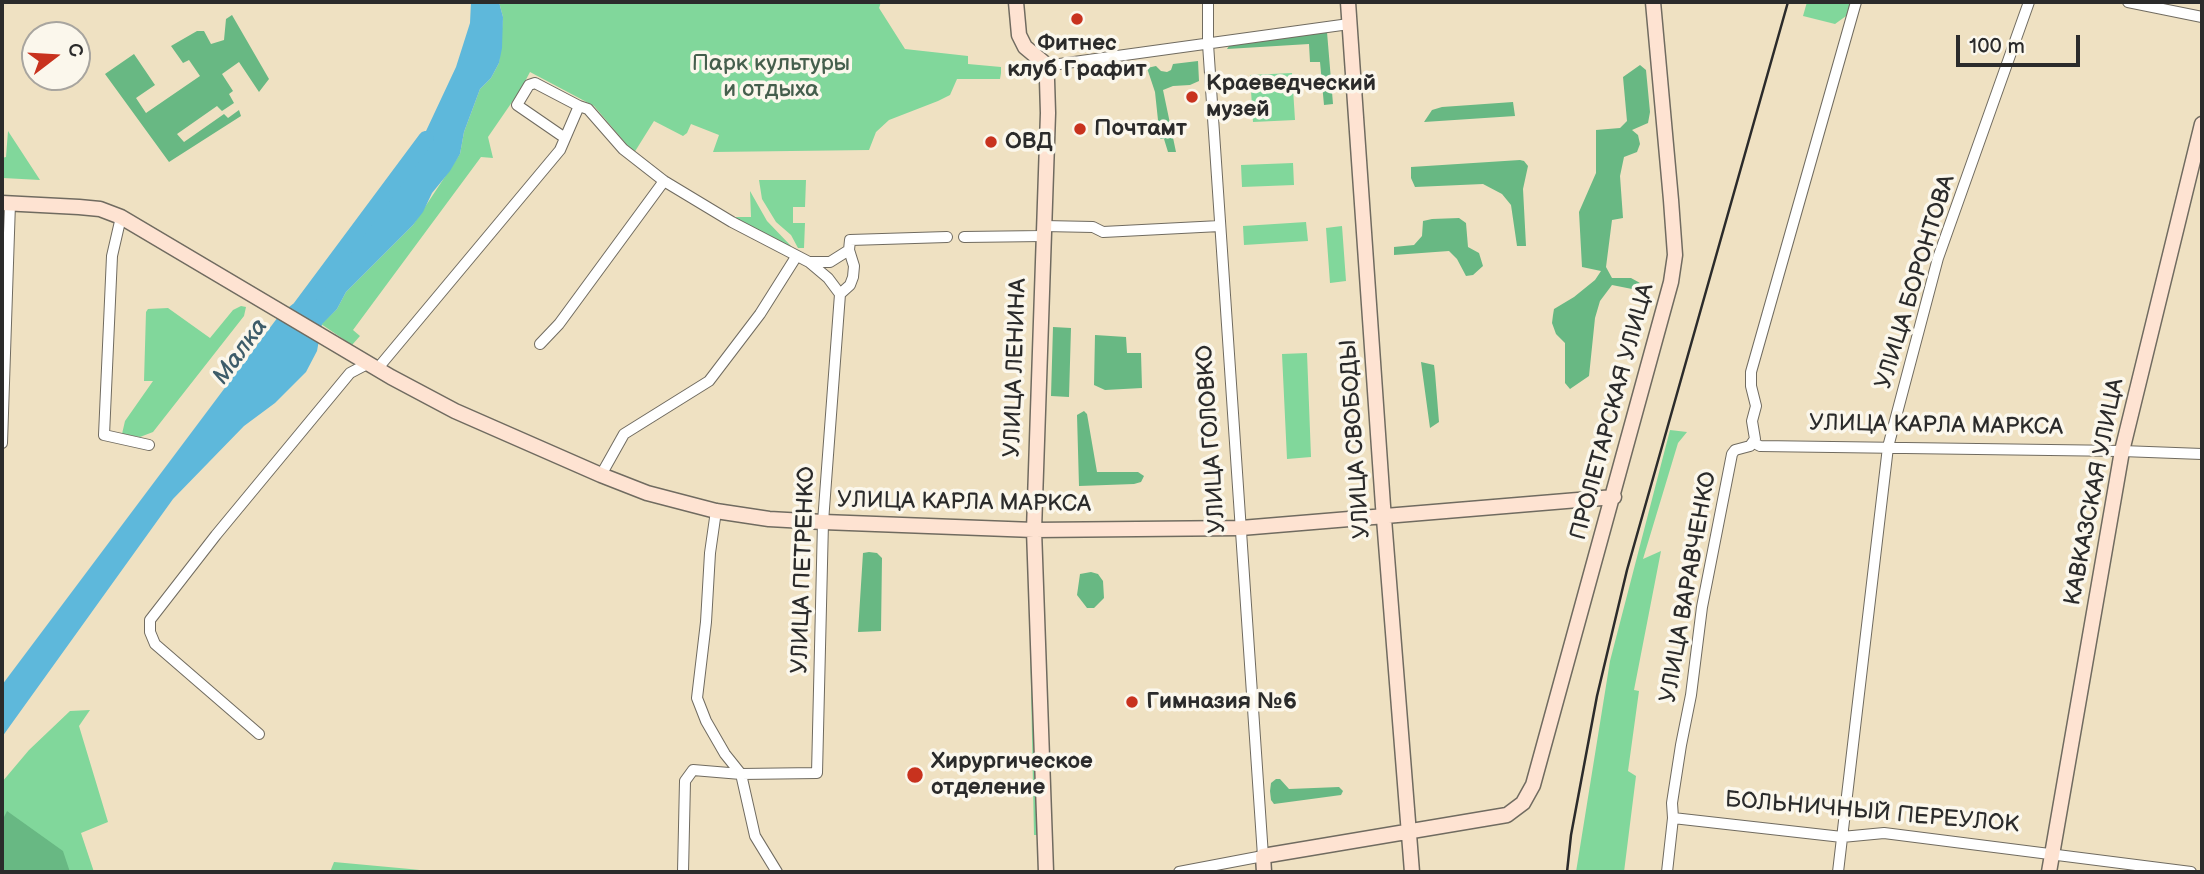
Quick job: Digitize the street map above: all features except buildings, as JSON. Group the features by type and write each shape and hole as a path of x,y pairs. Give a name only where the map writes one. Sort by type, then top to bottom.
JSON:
{"street":[{"path":"1016,2 1016,24 1022,42 1045,66 1349,23"},
{"name":"УЛИЦА ГОЛОВКО","path":"1208,2 1208,44 1264,872"},
{"name":"УЛИЦА СВОБОДЫ","path":"1348,2 1412,872"},
{"name":"ПРОЛЕТАРСКАЯ УЛИЦА","path":"1409,830 1507,815 1523,803 1534,785 1671,282 1675,255 1653,2"},
{"path":"1754,443 1752,421 1756,406 1751,372 1856,2"},
{"name":"УЛИЦА БОРОНТОВА","path":"1838,872 1888,447 1938,258 2029,2"},
{"path":"2128,2 2202,17"},
{"name":"УЛИЦА ЛЕНИНА","path":"1045,66 1048,113 1034,530 1046,872"},
{"path":"565,138 516,105 529,85 535,83 588,109 623,149 664,181 809,262 828,278 840,294"},
{"path":"260,734 155,644 150,632 150,620 216,535 350,373 373,365 559,150 579,106"},
{"name":"КАВКАЗСКАЯ УЛИЦА","path":"2049,872 2122,451 2202,124"},
{"path":"540,344 559,324 664,181"},
{"path":"2,443 6,203"},
{"name":"УЛИЦА КАРЛА МАРКСА","path":"6,203 100,209 121,218 455,411 647,493 716,511 769,519 1034,530 1241,528 1614,497"},
{"path":"121,218 111,256 104,435 149,445"},
{"path":"964,237 1093,227 1103,232 1220,226"},
{"path":"809,262 830,262 849,245 947,237"},
{"name":"УЛИЦА ПЕТРЕНКО","path":"683,872 685,781 694,770 741,774 817,773 823,522 840,294 850,285 854,267 849,245"},
{"path":"601,475 624,434 709,381 760,314 796,257"},
{"name":"УЛИЦА КАРЛА МАРКСА","path":"1754,443 1760,446 2202,454"},
{"name":"УЛИЦА ВАРАВЧЕНКО","path":"1667,872 1672,803 1703,607 1732,454 1735,450 1754,443"},
{"path":"716,511 697,698 706,721 725,754 741,774 755,836 777,872"},
{"name":"БОЛЬНИЧНЫЙ ПЕРЕУЛОК","path":"1673,818 1842,837 1884,833 2191,872"},
{"path":"1179,872 1409,830"}],"green space":[{"name":"Парк культуры и отдыха","path":"499,2 881,2 879,8 905,49 968,56 968,64 1001,67 1001,73 1000,79 957,79 950,95 889,120 876,132 869,150 713,152 719,135 691,124 683,136 654,121 634,153 594,106 530,72 488,137 493,158 481,157 353,330 360,336 352,345 321,324 337,309 346,292 413,225 460,154 464,132 480,89 491,78 499,63 503,17"},
{"path":"1807,2 1856,2 1853,11 1835,24 1803,16"},
{"path":"232,15 269,79 259,92 239,62 222,74 233,91 229,94 234,103 222,111 217,106 177,134 184,142 224,114 228,118 239,110 241,116 169,162 105,74 134,54 155,85 136,98 146,113 200,76 189,60 183,63 171,46 197,31 204,31 211,44 224,40 226,19"},
{"path":"1325,31 1333,104 1324,105 1320,62 1310,62 1309,44 1227,49 1237,43"},
{"path":"1198,61 1199,81 1163,90 1176,152 1168,152 1164,139 1160,139 1155,92 1147,68 1156,66 1167,72 1173,64"},
{"path":"1640,65 1646,70 1650,112 1648,123 1632,130 1638,135 1640,144 1637,152 1624,157 1620,176 1623,218 1612,220 1606,267 1612,278 1631,278 1640,283 1637,290 1612,285 1600,301 1595,318 1589,376 1570,389 1565,383 1565,343 1556,334 1552,323 1554,309 1574,297 1595,280 1601,271 1582,267 1579,212 1596,173 1596,130 1620,128 1627,121 1623,77"},
{"path":"1292,73 1295,120 1253,122 1250,75"},
{"path":"1513,102 1515,116 1424,122 1432,110 1442,107"},
{"path":"8,131 40,180 3,178 2,158 6,157"},
{"path":"1520,160 1528,166 1523,189 1526,246 1517,246 1511,205 1502,194 1483,184 1415,187 1411,178 1411,167"},
{"path":"1293,163 1294,185 1242,187 1241,165"},
{"path":"759,180 806,180 805,207 793,207 793,223 805,223 804,248 798,248 791,235 776,222 762,199"},
{"path":"750,191 767,221 791,246 791,251 736,221 736,217 751,217"},
{"path":"1459,218 1466,223 1468,247 1479,253 1483,266 1473,275 1466,276 1457,259 1449,251 1394,255 1394,247 1414,245 1422,236 1423,221"},
{"path":"1306,222 1308,241 1244,245 1243,226"},
{"path":"1342,226 1346,281 1330,283 1326,228"},
{"path":"246,307 244,316 153,432 140,437 122,434 125,421 153,381 144,381 148,309 168,308 210,338 233,310"},
{"path":"1053,327 1071,328 1069,397 1051,396"},
{"path":"1095,335 1126,337 1127,353 1141,353 1142,388 1105,390 1094,385"},
{"path":"1307,353 1311,457 1287,459 1282,354"},
{"path":"1421,362 1434,365 1439,422 1430,428"},
{"path":"1084,411 1087,414 1097,472 1138,472 1144,476 1141,482 1079,486 1077,415"},
{"path":"1670,430 1687,432 1678,443 1643,559 1661,551 1634,690 1639,691 1628,771 1636,776 1624,872 1576,872 1610,661"},
{"path":"1028,542 1045,835 1034,835"},
{"path":"863,553 877,553 882,558 881,631 858,632"},
{"path":"1080,574 1098,574 1103,581 1104,598 1094,608 1087,608 1077,595"},
{"path":"90,710 79,726 108,822 81,833 94,872 2,872 2,782 29,750 70,711"},
{"path":"1280,779 1289,789 1339,787 1343,791 1341,795 1274,804 1270,791 1271,783"},
{"path":"7,811 63,851 70,872 2,872 2,821"},
{"path":"334,862 410,869 439,872 330,872"}],"water":[{"path":"471,2 499,2 503,17 502,48 499,63 491,78 480,89 464,132 460,154 450,171 432,193 413,225 346,292 337,309 322,324 317,351 306,372 275,403 244,426 173,499 2,737 2,685 281,313 293,304 306,300 419,146 456,67 470,23"}],"waterway":[{"name":"Малка","path":"295,315 426,139"}],"railway":[{"path":"1567,872 1571,835 1597,696 1627,570 1788,2"}],"place":[{"name":"Фитнес клуб Графит","path":"1077,19"},
{"name":"Краеведческий музей","path":"1192,97"},
{"name":"Почтамт","path":"1080,129"},
{"name":"ОВД","path":"991,142"},
{"name":"Гимназия №6","path":"1132,702"},
{"name":"Хирургическое отделение","path":"915,775"}]}
